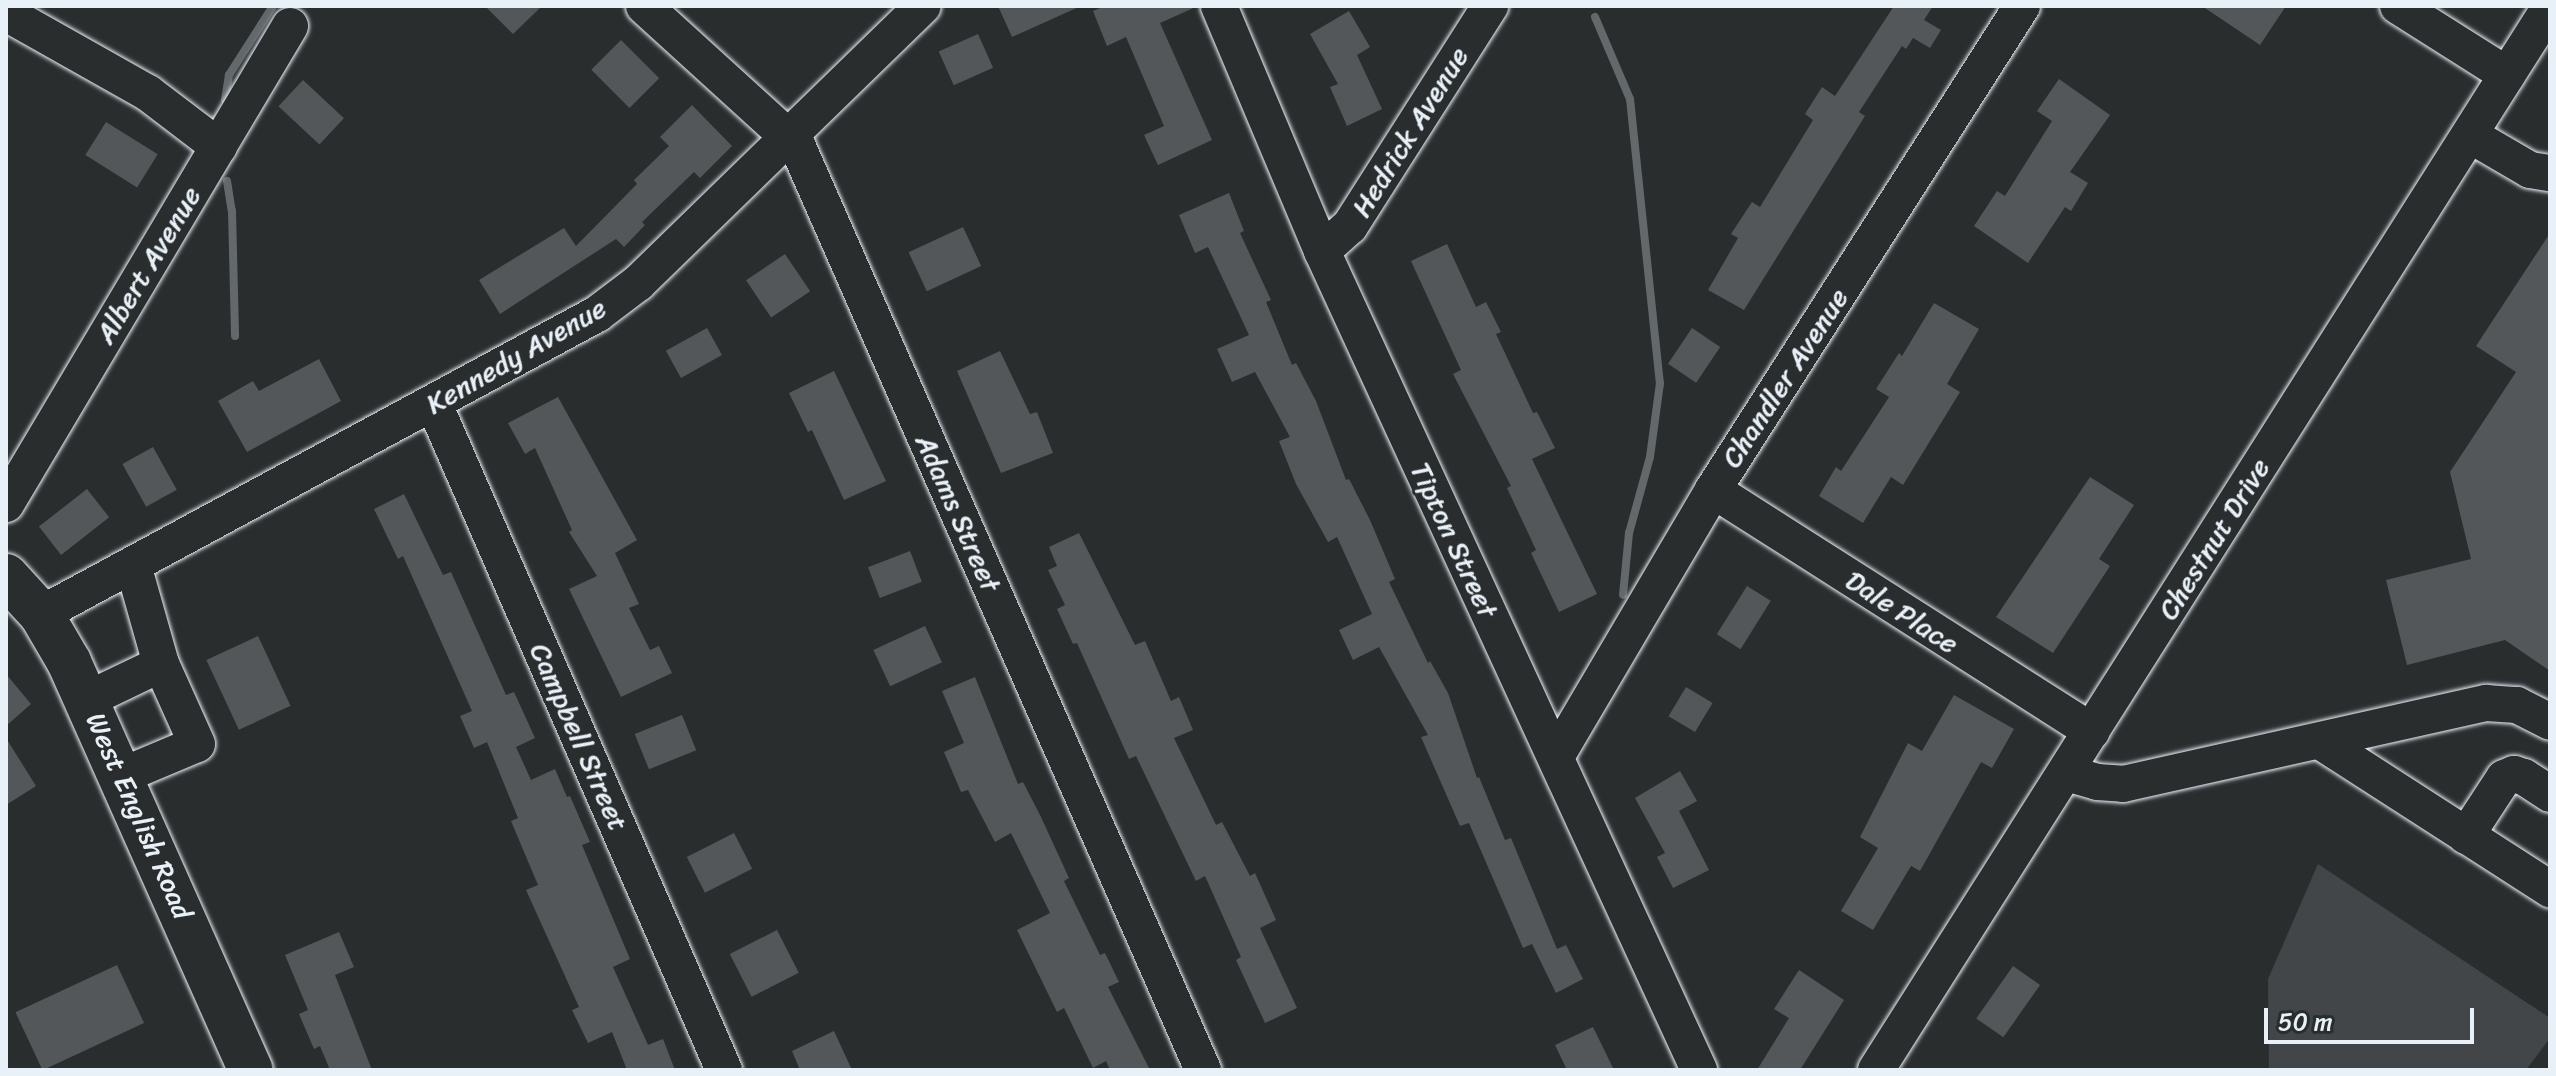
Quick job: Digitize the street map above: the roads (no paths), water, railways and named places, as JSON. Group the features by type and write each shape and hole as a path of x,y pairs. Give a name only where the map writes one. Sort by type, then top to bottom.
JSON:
{"main road":[{"name":"West English Road","path":"6,576 41,614 86,700 251,1070"}],"street":[{"name":"Adams Street","path":"644,6 797,145 1203,1070"},
{"name":"Kennedy Avenue","path":"41,614 597,314 638,283 923,6"},
{"name":"Tipton Street","path":"1219,6 1322,251 1483,606 1557,755 1699,1070"},
{"name":"Hedrick Avenue","path":"1322,251 1350,226 1490,6"},
{"name":"Chandler Avenue","path":"1557,755 1713,490 2022,6"},
{"path":"2398,6 2507,75"},
{"path":"6,13 148,93 219,147"},
{"name":"Chestnut Drive","path":"1876,1070 2507,75 2545,25"},
{"name":"Albert Avenue","path":"6,504 290,26"},
{"path":"2470,135 2530,170 2550,173"},
{"name":"Campbell Street","path":"434,404 724,1070"},
{"name":"Dale Place","path":"1713,490 2092,731"},
{"path":"121,776 197,744 161,664 133,565"},
{"path":"86,700 161,664"},
{"path":"2066,773 2097,782 2123,784 2502,702 2530,709 2550,722"},
{"path":"2320,741 2550,889"},
{"path":"2466,836 2504,778 2514,774 2524,777 2550,794"}],"waterway":[{"path":"225,100 229,75 273,6"},
{"path":"1595,17 1630,99 1660,383 1650,457 1629,533 1623,595"},
{"path":"227,181 232,211 235,336"}]}
